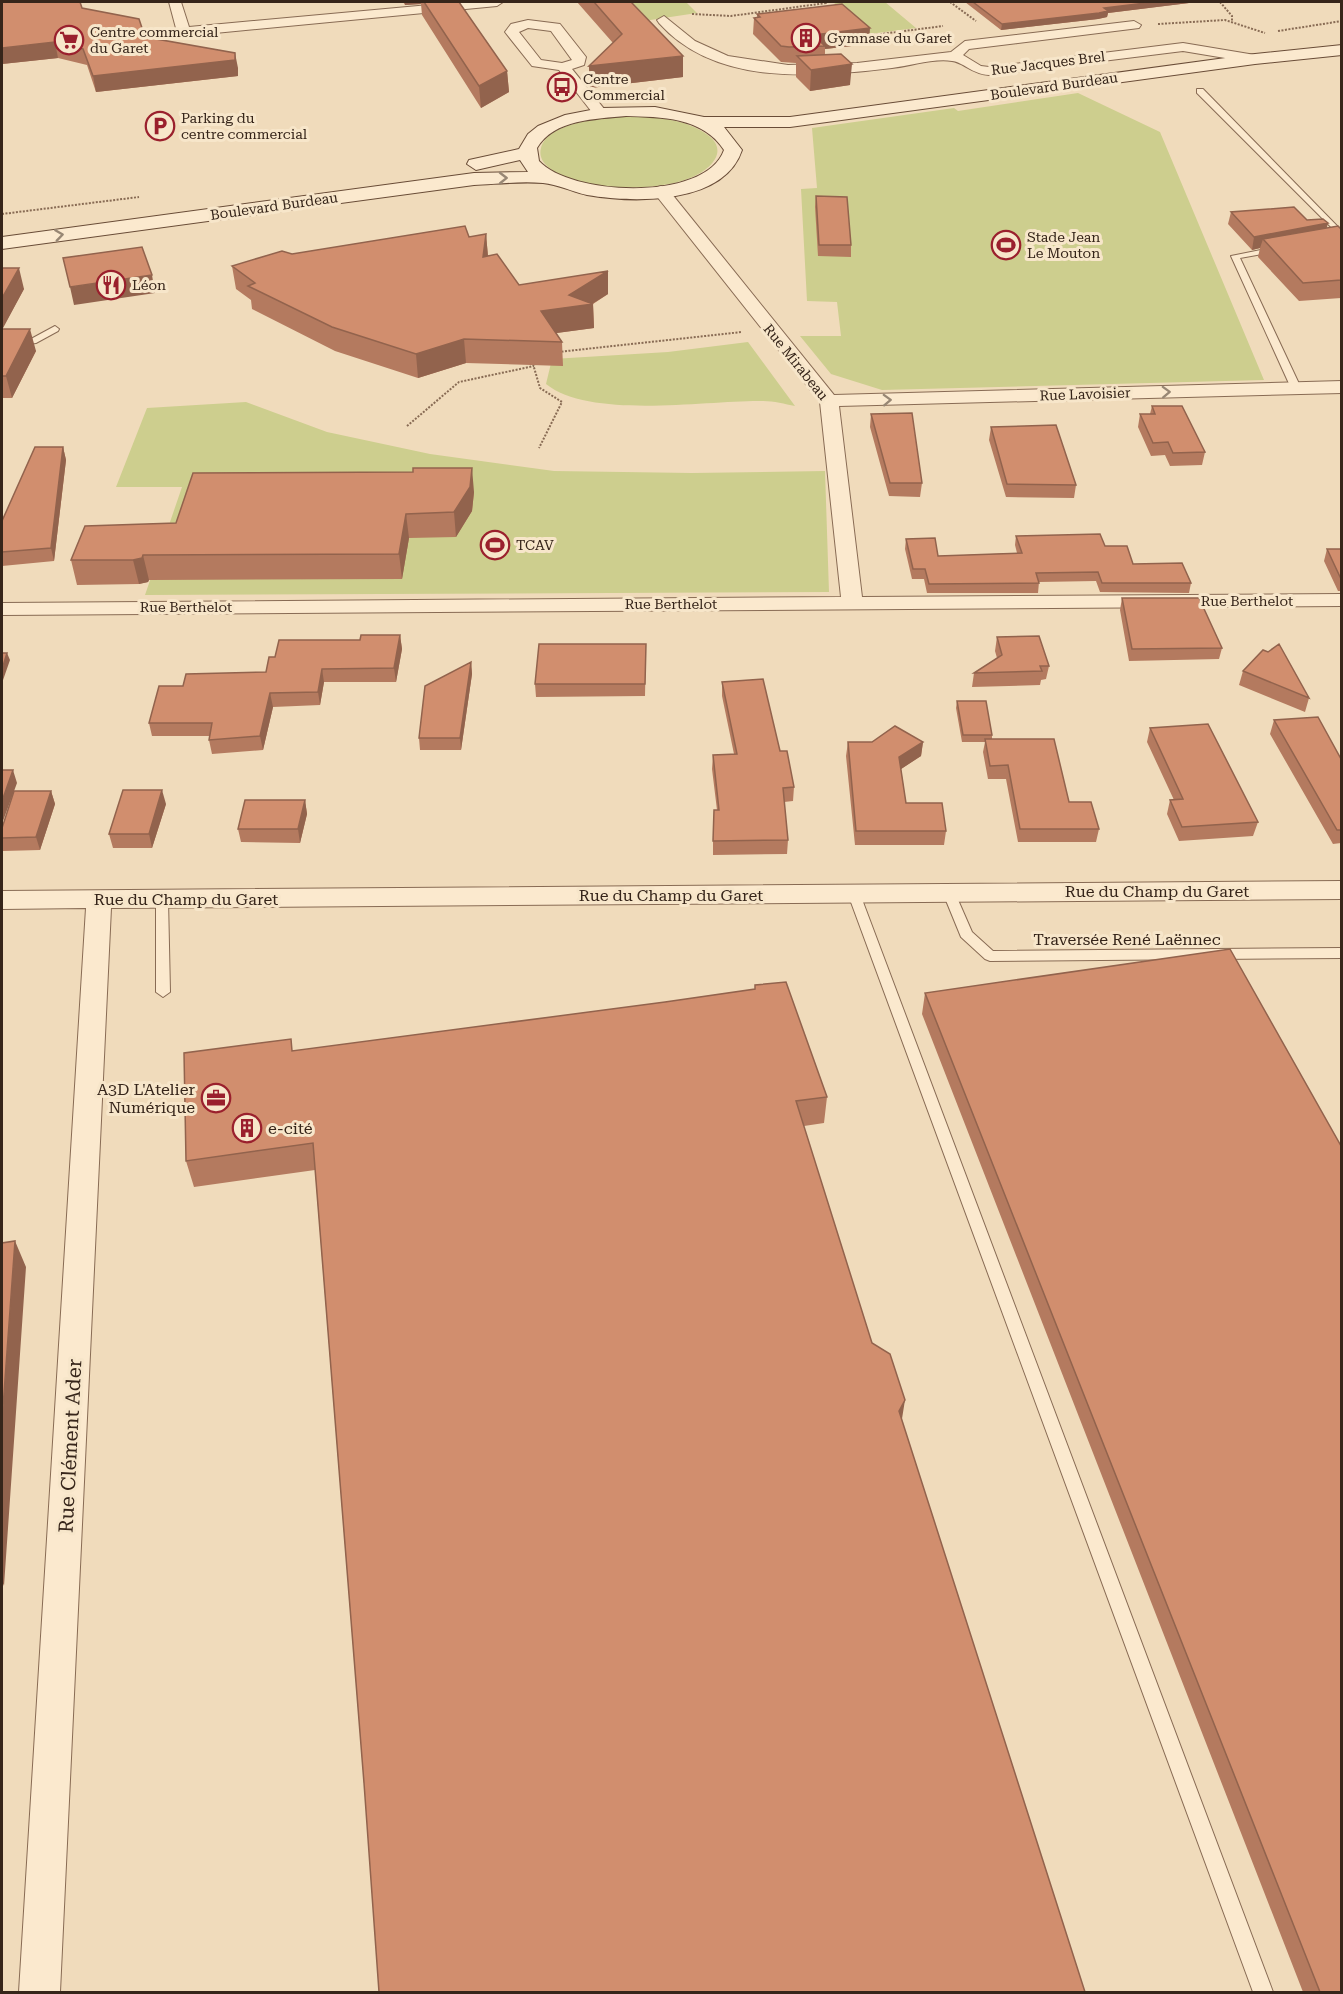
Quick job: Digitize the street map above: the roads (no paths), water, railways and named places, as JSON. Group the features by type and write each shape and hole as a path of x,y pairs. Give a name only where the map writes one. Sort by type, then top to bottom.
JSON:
{"main road":[{"name":"Boulevard Burdeau","path":"700,122 790,122 1341,48"},
{"path":"653,112 700,122 717,130 728,140 733,150 729,164 714,175 691,185 661,191 598,192 570,186 536,170 529,161 527,153 530,142 540,132 576,117 600,113 653,112"},
{"name":"Boulevard Burdeau","path":"733,150 765,131 790,122"},
{"name":"Boulevard Burdeau","path":"2,227 468,166 527,153"},
{"name":"Boulevard Burdeau","path":"2,243 474,178 547,177"}],"street":[{"path":"175,2 184,32 497,2"},
{"path":"563,67 579,62 579,57 555,27 524,20 512,32 537,63 563,67 600,113"},
{"path":"664,20 694,47 714,56 783,69 830,68 955,56"},
{"name":"Rue Jacques Brel","path":"1134,25 965,45 955,56 978,70 989,71 1183,47 1256,59"},
{"name":"Rue Mirabeau","path":"661,191 769,329 829,401 852,603"},
{"name":"Rue Lavoisier","path":"829,401 1341,387"},
{"name":"Rue Berthelot","path":"2,609 1341,600"},
{"name":"Rue du Champ du Garet","path":"2,900 1341,890"},
{"name":"Rue Clément Ader","path":"39,1992 99,900"}],"lane":[{"path":"1200,91 1338,229 1341,237 1331,239"},
{"path":"1288,247 1235,256 1296,388"},
{"path":"2,345 33,341 55,329"},
{"name":"Traversée René Laënnec","path":"949,893 966,934 990,956 1341,953"},
{"path":"854,894 1263,1992"},
{"path":"162,899 163,992"}],"place":[{"name":"Gymnase du Garet","path":"806,38"},
{"name":"Centre commercial du Garet","path":"69,40"},
{"name":"Centre Commercial","path":"562,87"},
{"name":"Parking du centre commercial","path":"160,126"},
{"name":"Stade Jean Le Mouton","path":"1006,245"},
{"name":"Léon","path":"111,285"},
{"name":"TCAV","path":"495,545"},
{"name":"A3D L'Atelier Numérique","path":"216,1098"},
{"name":"e-cité","path":"247,1128"}]}
